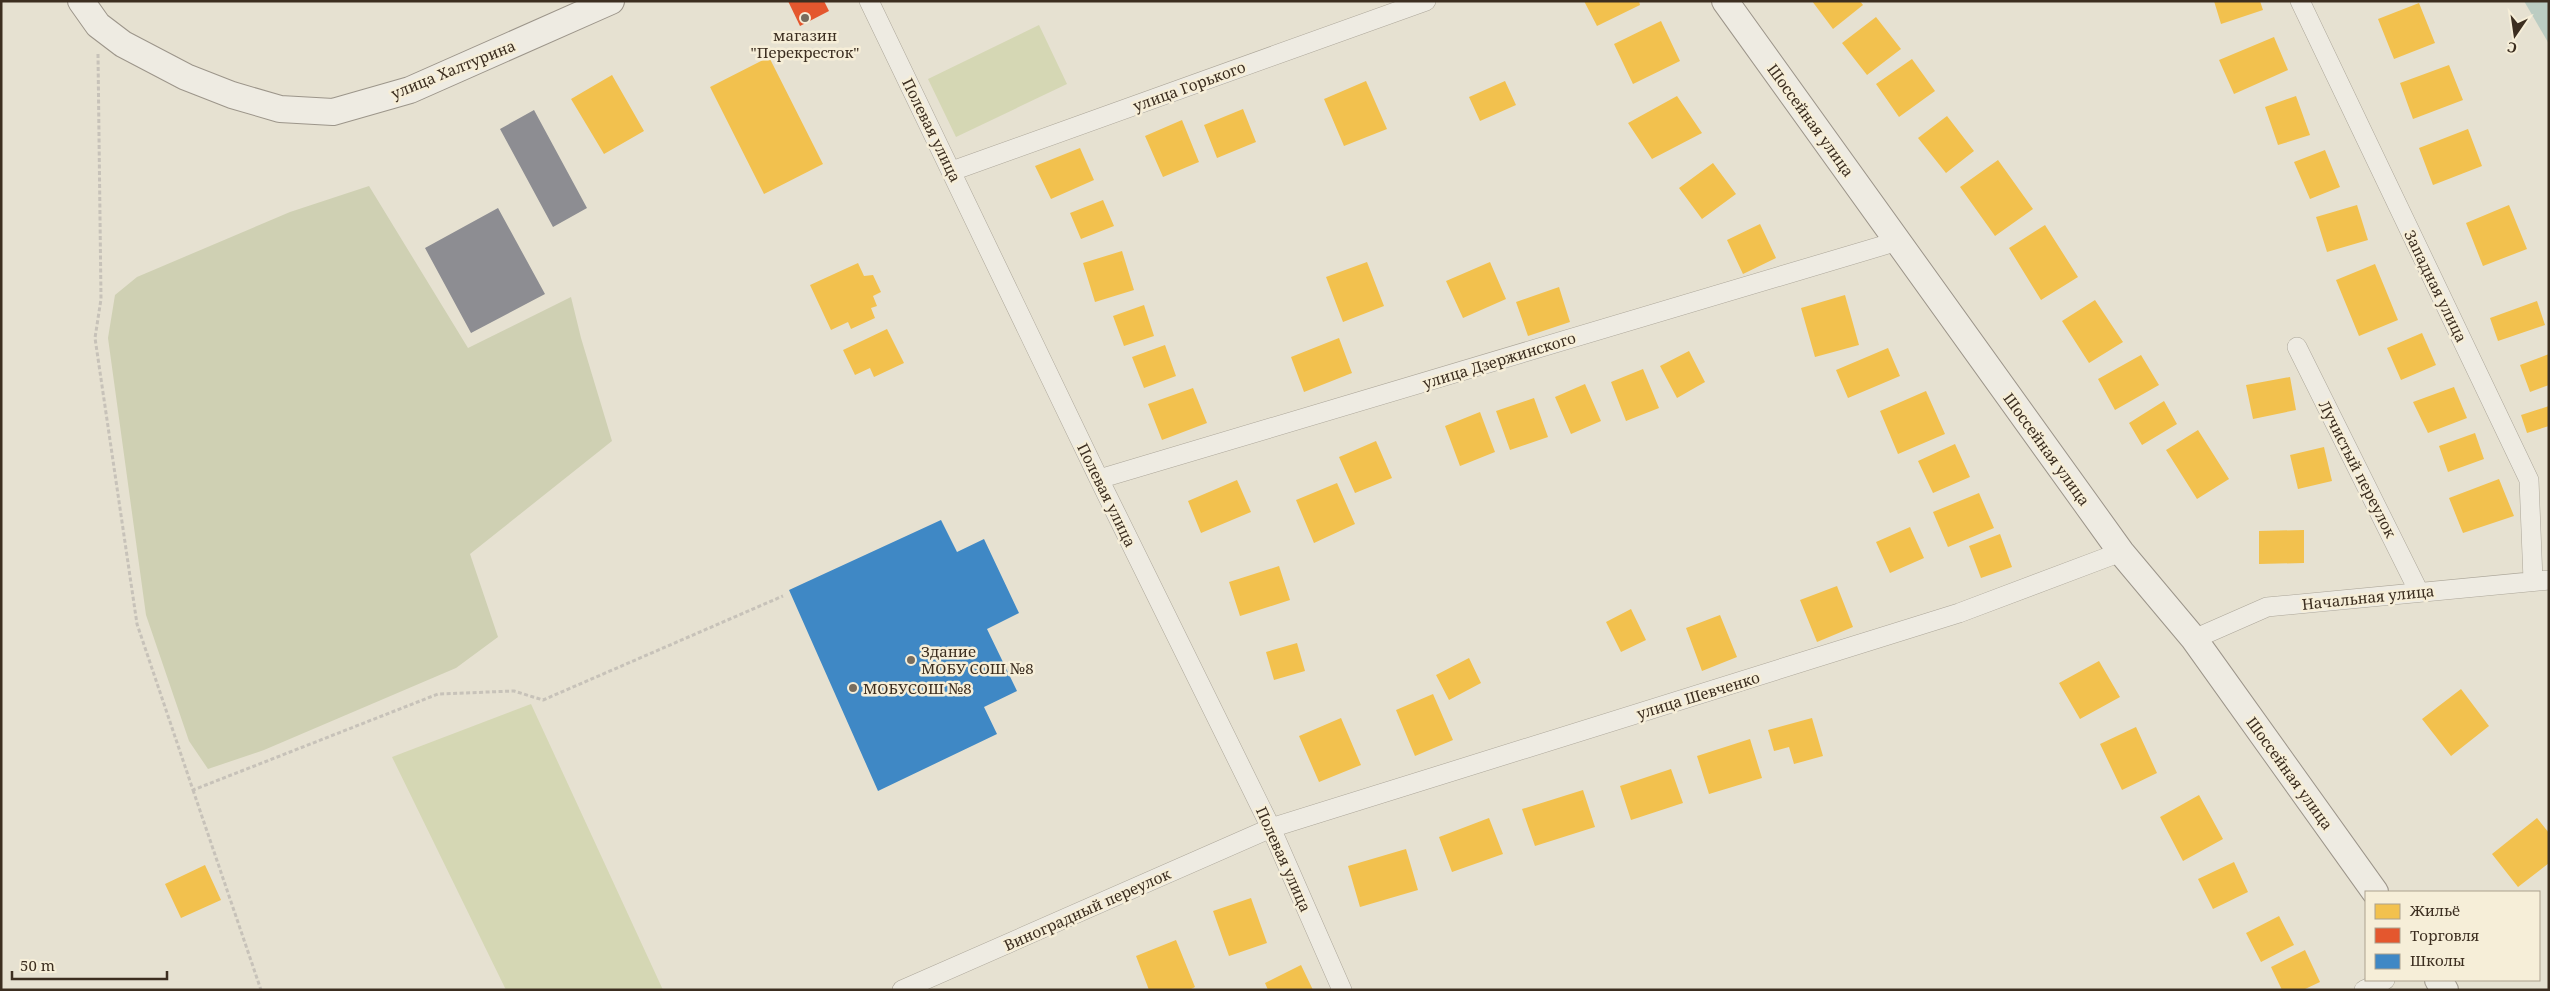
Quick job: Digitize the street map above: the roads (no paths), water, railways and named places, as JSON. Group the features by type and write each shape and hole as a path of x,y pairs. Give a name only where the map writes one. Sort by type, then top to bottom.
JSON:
{"main road":[{"name":"улица Халтурина","path":"81,1 98,25 122,44 186,77 232,95 280,109 333,112 410,90 611,1"},
{"name":"Шоссейная улица","path":"1725,1 2121,552 2194,639 2374,891"}],"street":[{"name":"Полевая улица","path":"869,1 1099,479 1271,828 1342,990"},
{"name":"улица Горького","path":"952,171 1426,1"},
{"name":"Западная улица","path":"2300,1 2529,480 2541,580"},
{"name":"улица Дзержинского","path":"1099,479 1898,241"},
{"name":"Лучистый переулок","path":"2297,347 2419,592"},
{"name":"улица Шевченко","path":"1271,828 1959,613 2121,552"},
{"name":"Начальная улица","path":"2194,639 2268,607 2541,580"},
{"name":"Виноградный переулок","path":"902,990 1271,828"},
{"path":"2364,990 2383,981"}],"place":[{"name":"магазин \"Перекресток\"","path":"805,18"},
{"name":"Здание МОБУ СОШ №8","path":"911,660"},
{"name":"МОБУСОШ №8","path":"853,688"}]}
